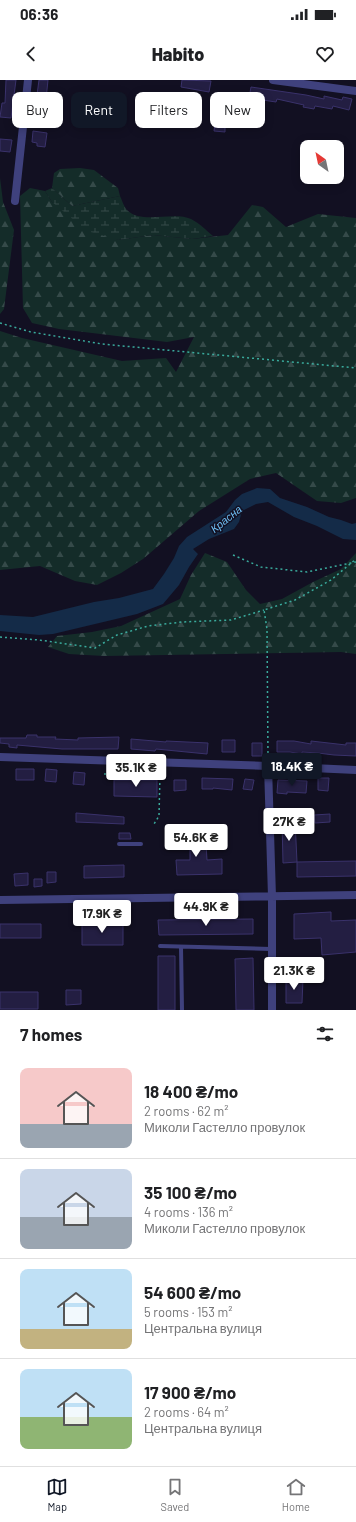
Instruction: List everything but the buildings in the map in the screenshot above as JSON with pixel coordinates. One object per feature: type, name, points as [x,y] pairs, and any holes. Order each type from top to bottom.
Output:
[{"type":"street","points":[[16,201],[28,80]]},
{"type":"street","points":[[273,80],[356,91]]},
{"type":"street","points":[[0,757],[356,770]]},
{"type":"street","points":[[268,766],[272,897],[272,1010]]},
{"type":"street","points":[[0,900],[356,895]]},
{"type":"lane","points":[[119,844],[141,844]]},
{"type":"lane","points":[[160,946],[271,949]]},
{"type":"lane","points":[[182,947],[182,1010]]},
{"type":"path","points":[[0,323],[31,332],[102,344],[356,368]]},
{"type":"path","points":[[233,555],[261,566],[307,572],[356,561]]},
{"type":"path","points":[[0,637],[39,640],[95,648],[117,635],[148,626],[182,622],[231,620],[295,600],[331,580],[356,561]]},
{"type":"path","points":[[264,610],[267,629],[268,766]]},
{"type":"path","points":[[104,774],[160,774],[159,816],[154,824]]},
{"type":"green space","points":[[80,168],[94,170],[118,188],[120,196],[72,206],[52,188],[54,173],[60,169]]},
{"type":"green space","points":[[0,178],[3,202],[14,230],[4,309],[0,314]]},
{"type":"green space","points":[[30,188],[45,191],[52,202],[118,240],[153,235],[192,239],[228,235],[252,205],[263,207],[286,227],[318,214],[356,218],[356,498],[341,503],[317,501],[276,473],[250,479],[199,511],[143,559],[121,573],[97,585],[75,581],[40,566],[0,570],[0,331],[22,338],[122,361],[166,358],[176,372],[194,337],[167,342],[59,329],[32,323],[23,308],[20,196]]},
{"type":"green space","points":[[52,188],[72,206],[120,196],[126,209],[133,214],[141,217],[175,216],[191,219],[213,236],[192,239],[153,235],[118,240],[87,231],[52,202],[45,191]]},
{"type":"green space","points":[[205,553],[227,562],[246,590],[260,604],[282,599],[341,569],[356,553],[356,654],[341,652],[104,656],[69,654],[48,647],[57,636],[92,632],[121,626],[180,599],[191,575]]},
{"type":"water","name":"Красна","points":[[257,488],[270,489],[280,498],[307,507],[329,517],[352,524],[356,523],[356,540],[343,539],[317,526],[294,517],[268,502],[256,504],[242,511],[239,522],[234,529],[209,539],[193,549],[198,554],[179,585],[163,604],[137,614],[53,634],[39,635],[0,631],[0,615],[33,617],[153,589],[174,558],[179,546],[187,537],[226,512],[235,500],[242,494]]}]
